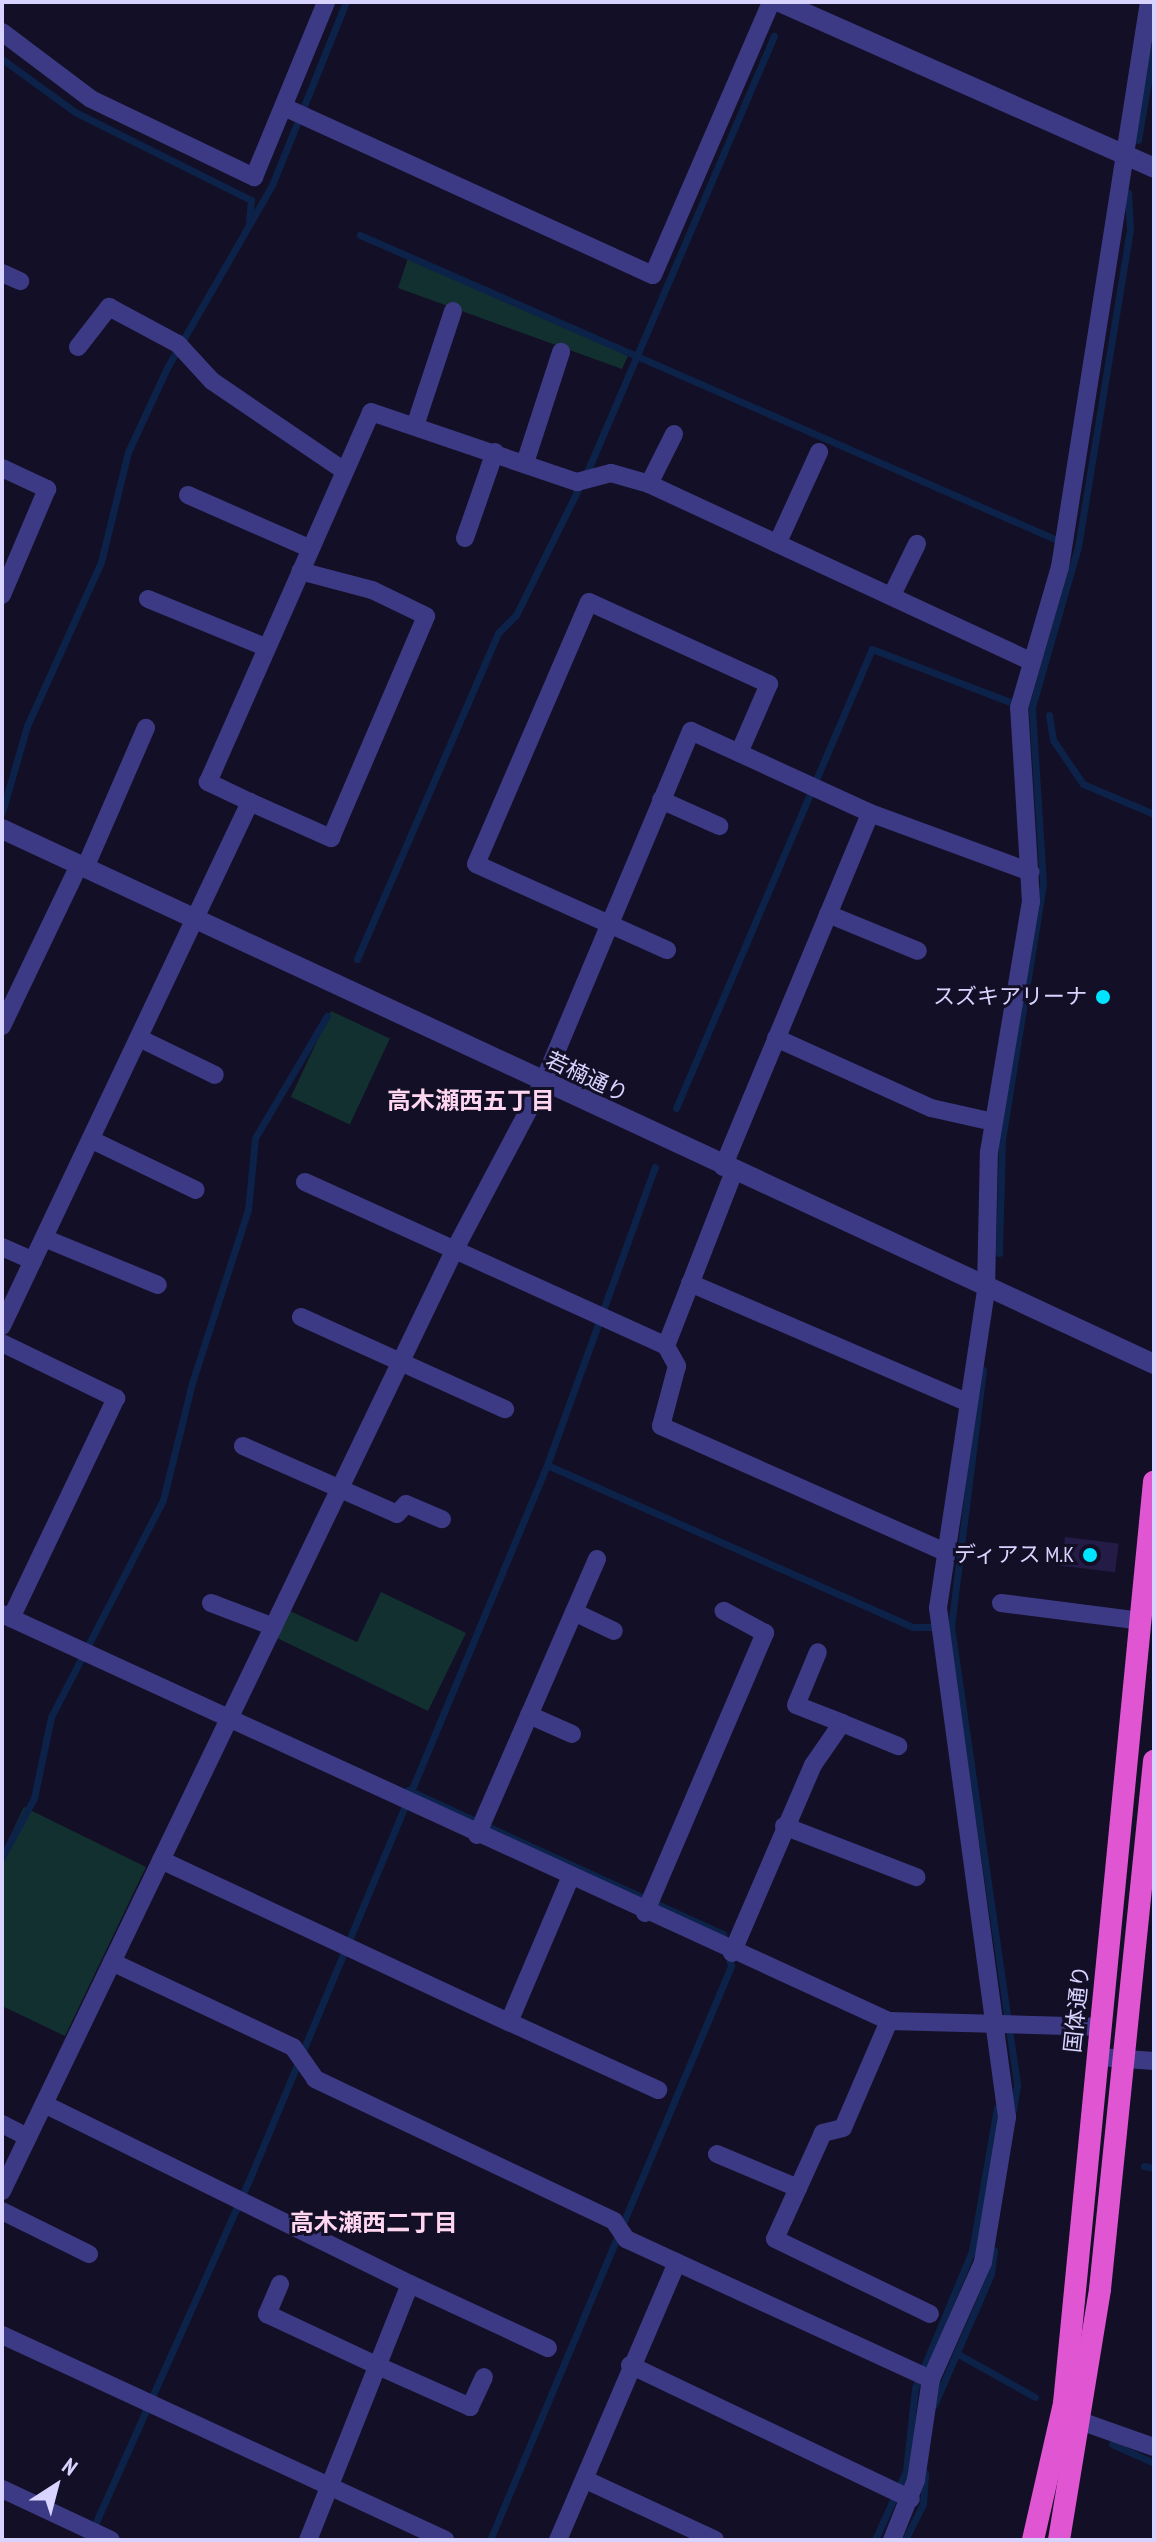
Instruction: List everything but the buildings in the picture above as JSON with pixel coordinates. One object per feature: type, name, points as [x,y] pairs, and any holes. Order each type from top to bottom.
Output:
[{"type":"highway","name":"国体通り","points":[[1033,2540],[1064,2403],[1154,1481]]},
{"type":"highway","points":[[1059,2540],[1083,2422],[1127,2059],[1154,1761]]},
{"type":"street","points":[[2,32],[91,99],[254,177],[294,111],[326,2]]},
{"type":"street","points":[[294,111],[653,275],[771,2]]},
{"type":"street","points":[[780,2],[1120,159],[1154,168]]},
{"type":"street","points":[[892,2540],[924,2375],[983,2262],[1007,2117],[940,1626],[945,1552],[986,1290],[993,1122],[1030,872],[1020,703],[1028,660],[1064,544],[1120,159],[1149,2]]},
{"type":"street","points":[[2,273],[20,281]]},
{"type":"street","points":[[78,347],[109,307],[183,348],[212,381],[340,468]]},
{"type":"street","points":[[416,423],[453,311]]},
{"type":"street","points":[[525,463],[561,352]]},
{"type":"street","points":[[300,571],[372,590],[426,616],[331,838],[208,782],[300,571],[340,468],[351,463],[371,412],[416,423],[525,463],[586,479],[649,484],[1028,660]]},
{"type":"street","points":[[649,484],[674,434]]},
{"type":"street","points":[[465,538],[495,452]]},
{"type":"street","points":[[778,542],[819,452]]},
{"type":"street","points":[[2,468],[47,489],[2,595]]},
{"type":"street","points":[[188,495],[309,548]]},
{"type":"street","points":[[892,595],[917,544]]},
{"type":"street","points":[[148,599],[265,647]]},
{"type":"street","points":[[667,950],[476,864],[589,602],[769,684],[739,753]]},
{"type":"street","points":[[2,1026],[82,867],[146,728]]},
{"type":"street","points":[[2,2191],[455,1249],[543,1083],[691,731],[870,813],[1030,872]]},
{"type":"street","points":[[661,800],[719,826]]},
{"type":"street","points":[[2,1326],[198,921],[250,802]]},
{"type":"street","points":[[666,1346],[776,1038],[870,813]]},
{"type":"street","name":"若楠通り","points":[[5,830],[986,1290],[1154,1364]]},
{"type":"street","points":[[828,914],[918,951]]},
{"type":"street","points":[[776,1038],[931,1108],[993,1122]]},
{"type":"street","points":[[141,1039],[215,1075]]},
{"type":"street","points":[[92,1140],[196,1190]]},
{"type":"street","points":[[305,1182],[666,1346],[677,1366],[661,1426],[945,1552]]},
{"type":"street","points":[[44,1238],[158,1285]]},
{"type":"street","points":[[2,1247],[33,1261]]},
{"type":"street","points":[[690,1283],[968,1403]]},
{"type":"street","points":[[301,1317],[505,1409]]},
{"type":"street","points":[[2,1343],[116,1398],[6,1616],[404,1801],[480,1827],[570,1878],[649,1905],[726,1950],[889,2021],[1102,2027]]},
{"type":"street","points":[[243,1446],[397,1514],[406,1504],[442,1519]]},
{"type":"street","points":[[480,1827],[597,1559]]},
{"type":"street","points":[[211,1603],[274,1627]]},
{"type":"street","points":[[1001,1603],[1141,1621]]},
{"type":"street","points":[[649,1905],[765,1633],[724,1611]]},
{"type":"street","points":[[574,1612],[614,1631]]},
{"type":"street","points":[[818,1652],[796,1705],[898,1746]]},
{"type":"street","points":[[529,1715],[572,1734]]},
{"type":"street","points":[[726,1950],[784,1826],[842,1723]]},
{"type":"street","points":[[784,1826],[916,1877]]},
{"type":"street","points":[[161,1860],[658,2090]]},
{"type":"street","points":[[509,2022],[570,1878]]},
{"type":"street","points":[[112,1962],[299,2054],[315,2079],[614,2221],[626,2239],[924,2375]]},
{"type":"street","points":[[889,2021],[843,2128],[823,2133],[775,2239],[930,2314]]},
{"type":"street","points":[[1099,2057],[1154,2061]]},
{"type":"street","points":[[44,2104],[410,2284],[548,2348]]},
{"type":"street","points":[[2,2124],[28,2137]]},
{"type":"street","points":[[717,2154],[798,2188]]},
{"type":"street","points":[[2,2211],[89,2254]]},
{"type":"street","points":[[558,2540],[586,2480],[630,2365],[677,2262]]},
{"type":"street","points":[[280,2284],[267,2314],[378,2366],[470,2407],[484,2377]]},
{"type":"street","points":[[308,2540],[410,2284]]},
{"type":"street","points":[[2,2335],[445,2540]]},
{"type":"street","points":[[630,2365],[901,2494]]},
{"type":"street","points":[[1083,2422],[1154,2447]]},
{"type":"street","points":[[586,2480],[715,2540]]},
{"type":"street","points":[[2,2489],[99,2534]]},
{"type":"green space","points":[[408,258],[628,356],[622,369],[398,288]]},
{"type":"green space","points":[[331,1011],[390,1038],[350,1125],[291,1097]]},
{"type":"green space","points":[[381,1592],[466,1633],[428,1711],[277,1638],[290,1611],[357,1642]]},
{"type":"green space","points":[[24,1807],[146,1867],[65,2036],[2,2006],[2,1853]]},
{"type":"waterway","points":[[2,812],[27,726],[101,562],[128,452],[168,366],[272,185],[346,2]]},
{"type":"waterway","points":[[357,959],[498,633],[516,615],[590,465],[774,36]]},
{"type":"waterway","points":[[1138,140],[1154,46]]},
{"type":"waterway","points":[[2,59],[75,112],[251,200],[249,222]]},
{"type":"waterway","points":[[999,1253],[1002,1140],[1043,884],[1032,707],[1078,547],[1130,230],[1128,193]]},
{"type":"waterway","points":[[360,235],[1064,543]]},
{"type":"waterway","points":[[676,1108],[872,649],[1018,705]]},
{"type":"waterway","points":[[1049,715],[1053,740],[1083,784],[1154,814]]},
{"type":"waterway","points":[[2,1857],[34,1798],[51,1717],[163,1500],[192,1383],[248,1210],[255,1138],[327,1016]]},
{"type":"waterway","points":[[88,2540],[252,2173],[547,1465],[655,1167]]},
{"type":"waterway","points":[[983,1370],[951,1626],[1017,2085],[1013,2110]]},
{"type":"waterway","points":[[547,1465],[913,1627],[940,1627]]},
{"type":"waterway","points":[[408,1790],[723,1934],[725,1941]]},
{"type":"waterway","points":[[490,2540],[731,1966],[728,1954]]},
{"type":"waterway","points":[[875,2540],[906,2471],[915,2388],[972,2251],[997,2108]]},
{"type":"waterway","points":[[1144,2166],[1154,2168]]},
{"type":"waterway","points":[[934,2405],[991,2274],[994,2250]]},
{"type":"waterway","points":[[958,2354],[1035,2397]]},
{"type":"waterway","points":[[1112,2444],[1154,2463]]},
{"type":"waterway","points":[[905,2540],[923,2504],[925,2473]]},
{"type":"place","name":"スズキアリーナ","points":[[1103,997]]},
{"type":"place","name":"ディアス M.K","points":[[1090,1555]]},
{"type":"district","name":"高木瀬西五丁目","points":[[471,1101]]},
{"type":"district","name":"高木瀬西二丁目","points":[[374,2223]]}]
